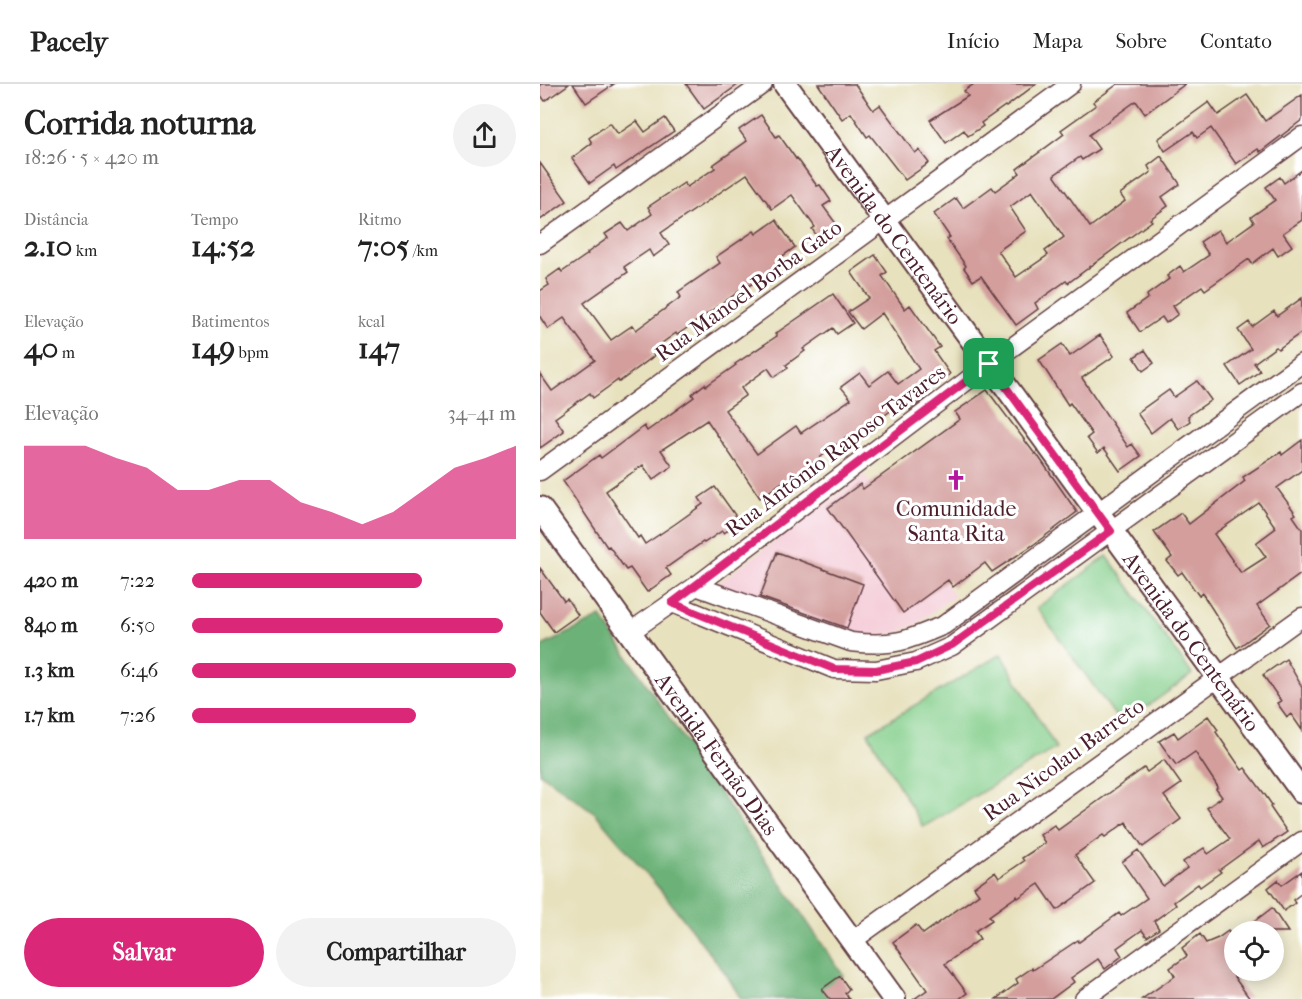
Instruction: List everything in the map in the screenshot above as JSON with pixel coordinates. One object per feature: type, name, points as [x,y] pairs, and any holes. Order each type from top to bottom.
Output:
[{"type":"street","points":[[540,244],[763,84]]},
{"type":"street","name":"Avenida do Centenário","points":[[785,84],[1302,792]]},
{"type":"street","name":"Rua Manoel Borba Gato","points":[[540,471],[1071,84]]},
{"type":"street","name":"Rua Antônio Raposo Tavares","points":[[630,632],[696,586],[989,364],[1302,136]]},
{"type":"street","points":[[672,603],[834,669],[876,670],[916,662],[952,645],[1302,363]]},
{"type":"street","points":[[696,586],[851,642],[878,645],[909,640],[944,625],[1302,393]]},
{"type":"street","name":"Avenida Fernão Dias","points":[[540,508],[894,999]]},
{"type":"street","name":"Rua Nicolau Barreto","points":[[852,941],[1302,617]]},
{"type":"street","points":[[1084,999],[1302,841]]},
{"type":"shaded area","points":[[864,475],[955,596],[917,624],[898,633],[862,637],[718,587],[718,583]]},
{"type":"green space","points":[[1107,556],[1192,674],[1122,725],[1037,608]]},
{"type":"green space","points":[[601,617],[843,975],[828,999],[741,999],[726,974],[668,899],[595,813],[540,773],[540,647]]},
{"type":"green space","points":[[1001,654],[1056,748],[923,827],[868,733]]},
{"type":"building","points":[[540,84],[569,84],[545,101],[540,94]]},
{"type":"building","points":[[573,84],[614,84],[586,103]]},
{"type":"building","points":[[686,84],[739,84],[704,109]]},
{"type":"building","points":[[818,84],[855,84],[873,110],[880,105],[915,153],[919,150],[929,163],[905,180],[870,135],[867,137],[851,113],[842,119]]},
{"type":"building","points":[[974,84],[1036,84],[981,123],[983,126],[968,136],[964,130],[946,143],[930,120],[968,96],[964,91]]},
{"type":"building","points":[[1118,84],[1185,84],[1145,114],[1136,101],[1089,135],[1099,149],[1082,160],[1080,157],[1054,175],[1090,227],[1125,201],[1120,194],[1151,172],[1148,166],[1161,156],[1180,184],[1162,197],[1168,206],[1150,219],[1152,221],[1068,283],[1066,281],[1035,303],[1038,309],[1016,325],[981,276],[973,281],[964,268],[966,266],[947,239],[950,237],[934,214],[956,198],[963,208],[992,187],[995,191],[1020,173],[1017,169],[1064,134],[1061,130],[1096,105],[1093,102]],"holes":[[[1032,191],[1064,237],[1045,251],[1048,255],[1016,277],[998,251],[1026,231],[1010,207]]]},
{"type":"building","points":[[1247,95],[1265,121],[1302,95],[1302,120],[1260,152],[1258,149],[1236,164],[1211,128],[1197,138],[1193,132],[1165,151],[1158,139],[1209,102],[1218,115]]},
{"type":"building","points":[[761,115],[776,137],[779,135],[817,186],[820,185],[831,201],[823,206],[840,229],[821,242],[812,229],[815,227],[792,195],[772,209],[747,174],[661,233],[669,245],[653,257],[649,250],[624,267],[628,272],[584,303],[611,340],[633,325],[636,330],[681,297],[678,292],[720,263],[716,257],[754,231],[756,234],[776,220],[795,247],[776,261],[780,268],[740,291],[677,335],[676,333],[651,351],[654,356],[619,382],[618,380],[593,398],[590,393],[555,418],[564,431],[540,448],[540,374],[552,391],[595,360],[564,318],[548,329],[540,317],[540,291],[549,285],[546,279],[560,269],[562,272],[588,254],[608,238],[605,234],[622,223],[628,231],[652,214],[648,207],[684,183],[687,187],[715,168],[713,165],[747,141],[739,130]]},
{"type":"building","points":[[665,118],[674,131],[616,170],[614,166],[590,183],[572,158],[592,143],[589,138],[610,123],[618,134],[637,121],[645,132]]},
{"type":"building","points":[[540,163],[567,201],[540,220]]},
{"type":"building","points":[[1302,170],[1302,220],[1283,233],[1292,246],[1278,256],[1273,248],[1252,264],[1249,259],[1205,290],[1202,286],[1173,306],[1178,314],[1166,323],[1162,317],[1140,332],[1127,313],[1148,298],[1147,295],[1169,279],[1167,276],[1180,266],[1184,272],[1209,255],[1200,242],[1218,230],[1226,242],[1254,222],[1251,217],[1275,200],[1266,187],[1280,177],[1284,183]]},
{"type":"building","points":[[875,255],[887,272],[882,276],[905,309],[910,305],[940,347],[934,351],[950,374],[921,394],[924,399],[910,410],[904,401],[851,440],[848,436],[783,486],[781,483],[760,498],[707,420],[661,450],[672,466],[653,480],[643,465],[606,491],[638,538],[640,536],[645,544],[703,504],[699,498],[715,487],[740,522],[724,533],[722,531],[703,542],[666,568],[671,575],[647,592],[630,568],[626,570],[609,546],[607,547],[563,481],[599,455],[601,458],[644,426],[647,431],[694,397],[692,394],[705,384],[706,386],[736,365],[777,336],[775,334],[833,294],[853,323],[837,334],[833,328],[803,349],[805,351],[786,365],[788,368],[774,377],[768,368],[741,388],[746,395],[725,410],[757,454],[796,426],[801,433],[851,399],[841,387],[860,373],[869,385],[888,371],[898,384],[919,369],[882,313],[861,329],[848,312],[869,298],[851,272]]},
{"type":"building","points":[[1302,298],[1302,332],[1254,363],[1260,371],[1240,385],[1227,366],[1251,349],[1238,330],[1249,322],[1252,327],[1274,311],[1277,316]]},
{"type":"building","points":[[1100,335],[1114,356],[1082,378],[1128,447],[1132,444],[1141,456],[1120,471],[1104,448],[1098,453],[1087,438],[1092,434],[1070,403],[1068,405],[1039,360],[1062,344],[1070,356]]},
{"type":"building","points":[[1145,350],[1154,363],[1143,371],[1134,357]]},
{"type":"building","points":[[1197,381],[1211,400],[1188,416],[1190,421],[1178,429],[1170,418],[1151,433],[1137,413],[1169,390],[1174,397]]},
{"type":"building","points":[[987,390],[1036,453],[1077,512],[992,572],[985,563],[953,587],[948,580],[903,613],[828,508],[860,484],[863,489],[960,419],[955,412]]},
{"type":"building","points":[[1302,440],[1302,470],[1277,488],[1296,514],[1293,516],[1302,529],[1302,573],[1257,606],[1270,624],[1237,648],[1202,593],[1199,596],[1182,572],[1178,575],[1167,561],[1172,557],[1154,532],[1181,513],[1189,524],[1245,481],[1243,477],[1281,452],[1282,455]],"holes":[[[1259,503],[1276,528],[1256,543],[1266,557],[1241,573],[1214,534]]]},
{"type":"building","points":[[777,552],[863,584],[847,628],[760,597]]},
{"type":"building","points":[[540,568],[564,601],[567,599],[578,615],[554,632],[540,612]]},
{"type":"building","points":[[1286,659],[1302,687],[1302,730],[1291,714],[1287,717],[1277,703],[1281,701],[1263,675]]},
{"type":"building","points":[[1208,716],[1242,770],[1245,768],[1272,805],[1270,807],[1287,832],[1263,848],[1259,841],[1219,870],[1221,872],[1200,887],[1198,884],[1174,902],[1176,905],[1154,921],[1159,929],[1147,937],[1142,930],[1117,948],[1122,956],[1105,969],[1098,959],[1071,978],[1074,982],[1051,999],[996,999],[1018,983],[1016,979],[1032,968],[1033,970],[1078,940],[1079,942],[1119,913],[1121,916],[1147,898],[1122,862],[1138,850],[1163,886],[1187,868],[1183,862],[1204,848],[1208,854],[1230,839],[1207,808],[1222,797],[1195,752],[1176,765],[1159,741],[1174,732],[1178,738]]},
{"type":"building","points":[[1164,760],[1181,784],[1164,796],[1181,819],[1143,847],[1126,822],[1105,837],[1103,835],[1075,855],[1095,883],[1057,910],[1039,884],[1018,898],[1017,896],[989,916],[992,920],[975,931],[980,939],[945,964],[967,993],[959,999],[914,999],[927,990],[893,942],[916,925],[923,934],[979,894],[974,887],[995,872],[999,878],[1024,861],[1022,858],[1045,843],[1040,835],[1054,825],[1058,830],[1144,768],[1147,772]]},
{"type":"building","points":[[1302,871],[1302,893],[1293,900],[1295,903],[1284,911],[1268,888],[1278,880],[1282,885]]},
{"type":"building","points":[[1272,908],[1281,921],[1255,921]]},
{"type":"building","points":[[1200,934],[1206,943],[1224,934],[1224,981],[1237,981],[1250,999],[1142,999],[1175,976],[1170,968],[1187,956],[1182,948]]},
{"type":"building","points":[[840,976],[849,989],[845,993],[849,999],[830,999],[822,989]]},
{"type":"place","name":"Comunidade Santa Rita","points":[[956,480]]},
{"type":"route","points":[[989,364],[1111,531],[952,645],[916,662],[876,670],[834,669],[672,603],[696,586],[989,364]]}]
